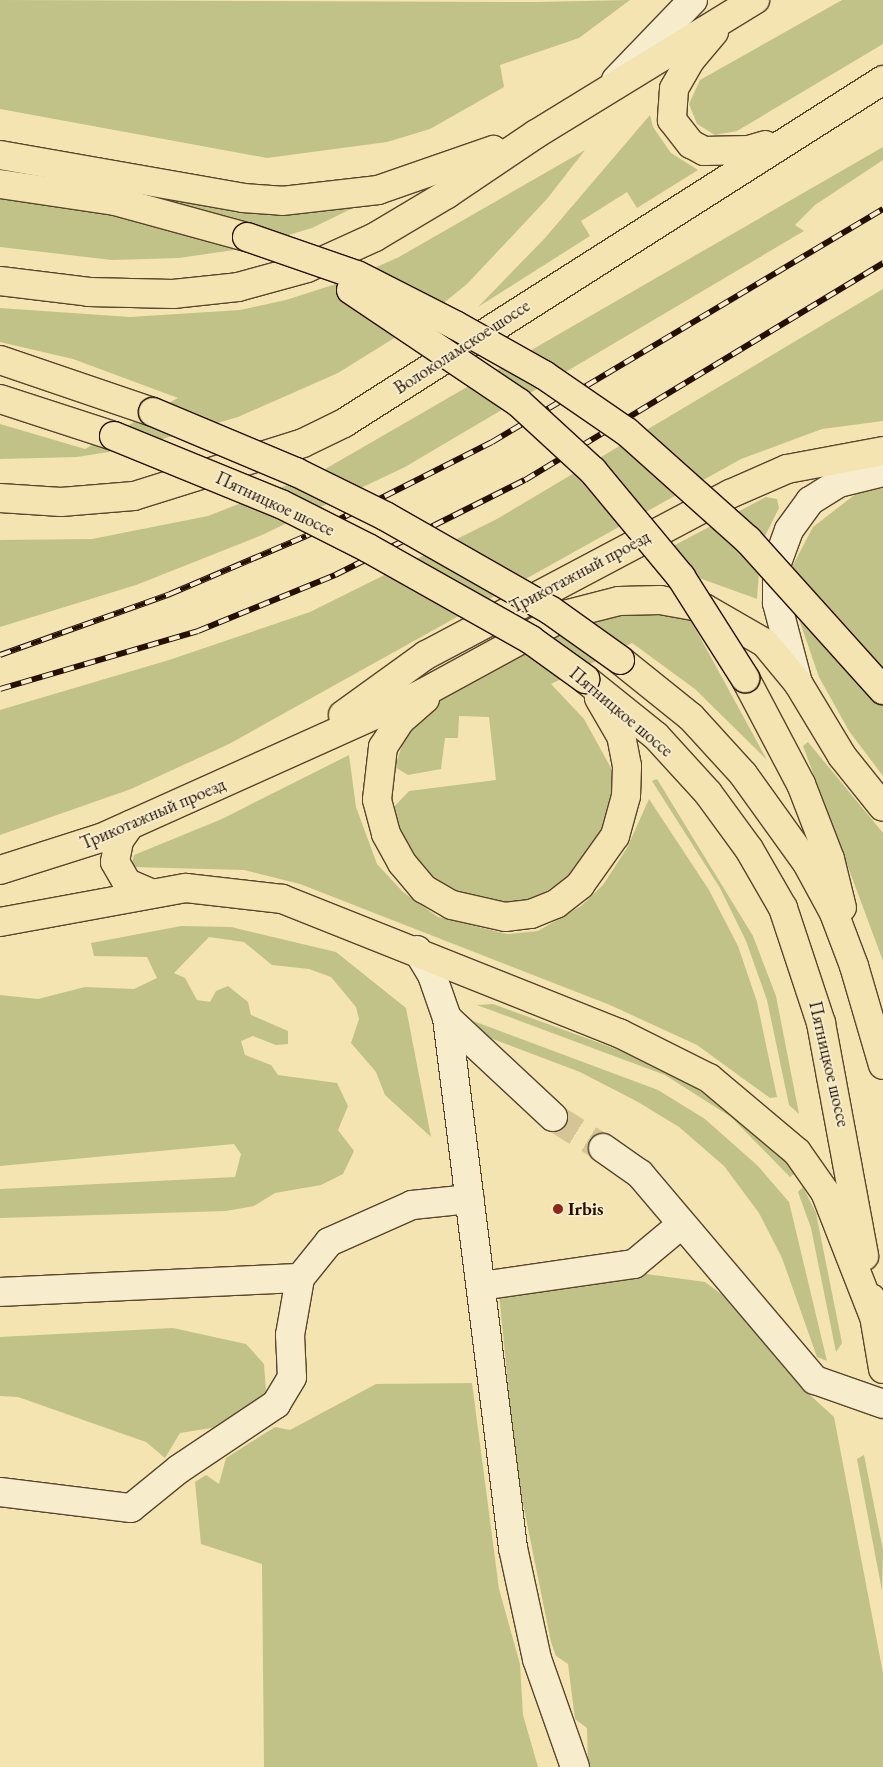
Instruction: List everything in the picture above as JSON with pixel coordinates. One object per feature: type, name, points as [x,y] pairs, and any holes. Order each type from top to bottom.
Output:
[{"type":"main road","points":[[0,281],[90,292],[173,294],[238,287],[307,268],[375,237],[536,134],[747,5]]},
{"type":"main road","points":[[747,5],[691,59],[674,89],[672,120],[691,144],[704,151],[749,150],[788,137]]},
{"type":"main road","name":"Волоколамское шоссе","points":[[0,498],[61,502],[98,501],[166,488],[303,443],[344,423],[788,137],[883,80]]},
{"type":"main road","points":[[0,155],[243,198],[282,201],[378,190],[536,134]]},
{"type":"main road","points":[[0,184],[115,201],[247,237],[357,275],[456,325],[544,376],[627,432],[689,483],[748,540],[883,690]]},
{"type":"main road","points":[[247,237],[349,289],[519,403],[593,472],[648,535],[710,619],[745,678],[801,784],[830,859],[854,966]]},
{"type":"main road","name":"Пятницкое шоссе","points":[[0,360],[153,412],[296,472],[385,516],[550,610],[620,660],[691,717],[778,818],[834,913],[854,966],[883,1065]]},
{"type":"main road","name":"Пятницкое шоссе","points":[[0,398],[114,436],[281,504],[368,548],[531,640],[585,679],[656,736],[708,793],[749,849],[783,908],[821,1023],[883,1369]]},
{"type":"main road","name":"Трикотажный проезд","points":[[301,746],[426,655],[627,546],[787,469],[883,451]]},
{"type":"main road","points":[[0,506],[61,502]]},
{"type":"main road","name":"Трикотажный проезд","points":[[0,870],[100,838],[465,670],[568,614],[619,602],[660,600],[704,608],[737,624],[765,643],[798,683],[842,756],[883,807]]},
{"type":"main road","points":[[465,670],[400,720],[383,747],[377,800],[386,834],[402,863],[424,889],[452,905],[505,917],[531,914],[556,904],[580,885],[615,836],[626,796],[625,756],[612,716],[585,679]]},
{"type":"main road","points":[[130,825],[119,841],[115,862],[127,883],[151,892]]},
{"type":"main road","points":[[0,889],[100,838]]},
{"type":"main road","points":[[0,922],[151,892],[186,888],[282,899],[417,950],[675,1058],[744,1104],[797,1152],[826,1192],[874,1317]]},
{"type":"street","points":[[604,93],[693,0]]},
{"type":"street","points":[[798,683],[778,603],[776,563],[789,530],[810,501],[839,483],[883,472]]},
{"type":"street","points":[[417,950],[432,975],[447,1018],[513,1548],[537,1659],[575,1767]]},
{"type":"street","points":[[447,1018],[553,1117]]},
{"type":"street","points":[[603,1148],[640,1174],[815,1380],[883,1404]]},
{"type":"street","points":[[0,1492],[131,1508],[179,1469],[276,1404],[292,1377],[290,1335],[300,1278],[329,1242],[378,1217],[412,1205],[470,1199]]},
{"type":"street","points":[[481,1286],[634,1264],[682,1224]]},
{"type":"street","points":[[0,1292],[300,1278]]},
{"type":"green space","points":[[0,0],[537,2],[630,0],[579,38],[500,65],[504,87],[430,129],[387,142],[267,158],[0,109]]},
{"type":"green space","points":[[842,0],[883,0],[883,44],[737,131],[715,135],[697,124],[689,104],[700,80]]},
{"type":"green space","points":[[650,115],[653,127],[671,153],[698,170],[637,208],[627,192],[581,221],[590,236],[478,307],[545,238]]},
{"type":"green space","points":[[883,147],[883,160],[815,205],[795,225],[804,231],[405,467],[262,535],[136,585],[0,627],[0,540],[92,539],[208,516],[320,472]]},
{"type":"green space","points":[[585,150],[547,199],[467,284],[420,322],[338,373],[238,417],[128,449],[77,457],[0,459],[0,424],[85,449],[178,398],[73,359],[0,342],[0,308],[130,317],[240,310],[286,300],[345,281],[399,257]]},
{"type":"green space","points":[[0,176],[218,207],[355,207],[312,228],[241,249],[179,258],[112,260],[0,247]]},
{"type":"green space","points":[[883,289],[883,421],[822,429],[741,459],[229,744],[131,789],[0,835],[0,710],[169,660],[310,612],[497,519]]},
{"type":"green space","points":[[883,488],[883,776],[849,731],[819,677],[792,599],[793,565],[813,527],[857,493]]},
{"type":"green space","points":[[766,497],[777,499],[779,508],[761,544],[757,599],[680,571],[672,557],[675,545]]},
{"type":"green space","points":[[649,611],[689,617],[767,760],[695,689],[632,643],[551,684],[584,719],[616,777],[610,818],[596,847],[575,873],[531,901],[502,904],[470,897],[438,881],[412,856],[392,809],[409,791],[496,780],[489,717],[459,716],[458,738],[445,738],[441,769],[408,775],[395,767],[405,736],[420,716],[441,699],[568,629],[599,617]]},
{"type":"green space","points":[[808,742],[883,833],[883,961],[803,746]]},
{"type":"green space","points":[[349,755],[356,807],[377,864],[403,892],[438,917],[507,934],[538,931],[581,906],[603,885],[627,848],[649,799],[709,890],[738,946],[757,1002],[777,1097],[770,1098],[697,1045],[610,1005],[300,884],[244,870],[131,867],[134,855],[222,819]]},
{"type":"green space","points":[[657,779],[753,936],[776,996],[799,1114],[789,1105],[767,1000],[746,941],[720,888],[652,781]]},
{"type":"green space","points":[[181,926],[231,927],[336,952],[406,1008],[431,1137],[385,1095],[376,1072],[351,1043],[359,1019],[356,1007],[331,977],[309,969],[272,965],[244,942],[209,937],[174,973],[185,978],[197,1000],[210,1002],[216,991],[228,986],[248,1002],[251,1015],[288,1031],[288,1044],[276,1045],[253,1036],[241,1041],[245,1055],[271,1065],[278,1075],[337,1083],[348,1106],[338,1130],[354,1151],[343,1174],[321,1185],[275,1193],[254,1206],[226,1211],[0,1218],[0,1189],[235,1177],[241,1154],[234,1144],[0,1166],[0,995],[38,999],[85,987],[134,989],[157,978],[147,957],[94,956],[91,943]]},
{"type":"green space","points":[[493,1004],[668,1068],[765,1138],[795,1173],[790,1177],[731,1117],[665,1075],[477,1005]]},
{"type":"green space","points":[[468,1019],[658,1090],[705,1119],[758,1166],[789,1202],[827,1361],[817,1357],[782,1258],[759,1213],[724,1166],[679,1127],[638,1102],[580,1072],[490,1038],[470,1027]]},
{"type":"green space","points":[[803,1187],[816,1213],[842,1343],[836,1352],[811,1228],[798,1192]]},
{"type":"green space","points":[[639,1273],[705,1282],[725,1297],[798,1384],[834,1417],[883,1673],[883,1767],[588,1767],[587,1728],[575,1719],[568,1664],[556,1656],[551,1642],[517,1474],[499,1294]]},
{"type":"green space","points":[[173,1328],[246,1344],[264,1364],[266,1391],[250,1415],[217,1427],[180,1433],[165,1458],[146,1442],[18,1397],[0,1396],[0,1337]]},
{"type":"green space","points":[[472,1383],[499,1589],[520,1664],[523,1715],[538,1767],[264,1767],[262,1564],[201,1544],[195,1482],[206,1475],[219,1484],[226,1458],[275,1427],[290,1430],[376,1384]]},
{"type":"green space","points":[[864,1455],[883,1550],[882,1591],[857,1459]]},
{"type":"tunnel","points":[[553,1117],[603,1148]]},
{"type":"railway","points":[[0,655],[170,594],[306,536],[492,442],[883,209]]},
{"type":"railway","points":[[0,689],[198,631],[335,575],[525,480],[883,263]]},
{"type":"place","name":"Irbis","points":[[558,1209]]}]
